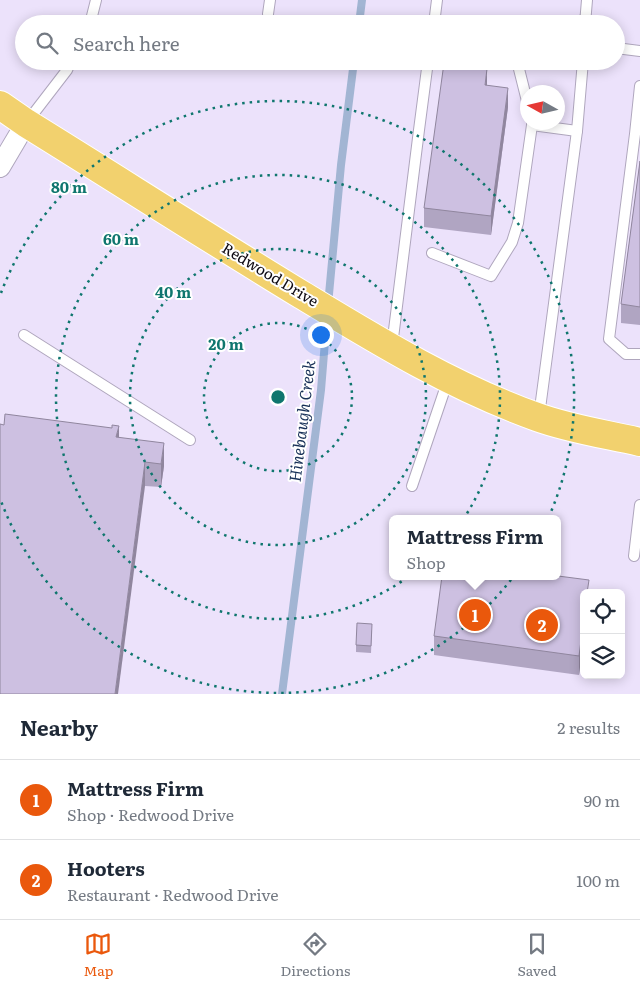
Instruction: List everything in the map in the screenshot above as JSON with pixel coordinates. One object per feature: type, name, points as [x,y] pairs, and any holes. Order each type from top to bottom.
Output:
[{"type":"main road","name":"Redwood Drive","points":[[0,105],[266,274],[362,332],[448,379],[538,417],[570,427],[640,442]]},
{"type":"street","points":[[0,167],[26,123]]},
{"type":"lane","points":[[92,15],[96,0]]},
{"type":"lane","points":[[268,14],[270,0]]},
{"type":"lane","points":[[435,15],[437,0]]},
{"type":"lane","points":[[586,15],[587,0]]},
{"type":"lane","points":[[625,49],[640,51]]},
{"type":"lane","points":[[26,123],[67,70]]},
{"type":"lane","points":[[392,349],[427,70]]},
{"type":"lane","points":[[519,70],[523,85]]},
{"type":"lane","points":[[538,417],[578,131],[582,70]]},
{"type":"lane","points":[[640,86],[638,138],[609,339],[626,354],[640,354]]},
{"type":"lane","points":[[565,129],[578,131]]},
{"type":"lane","points":[[432,253],[491,276],[512,242],[518,223],[531,130]]},
{"type":"lane","points":[[24,335],[190,440]]},
{"type":"lane","points":[[412,486],[448,379]]},
{"type":"lane","points":[[634,556],[640,505]]},
{"type":"building","points":[[443,70],[487,70],[485,85],[508,88],[491,216],[424,208]]},
{"type":"building","points":[[640,161],[640,307],[621,304]]},
{"type":"building","points":[[5,414],[112,428],[112,425],[119,426],[116,437],[164,443],[161,464],[145,462],[115,694],[0,694],[0,424],[4,425]]},
{"type":"building","points":[[561,576],[589,580],[588,589],[580,589],[579,656],[434,636],[441,580],[561,580]]},
{"type":"building","points":[[357,623],[372,624],[371,646],[356,645]]},
{"type":"waterway","name":"Hinebaugh Creek","points":[[360,15],[362,0]]},
{"type":"waterway","name":"Hinebaugh Creek","points":[[328,305],[341,165],[353,70]]},
{"type":"waterway","name":"Hinebaugh Creek","points":[[282,694],[321,390],[327,317]]},
{"type":"place","name":"Mattress Firm","points":[[475,615]]},
{"type":"place","name":"Hooters","points":[[542,625]]}]
